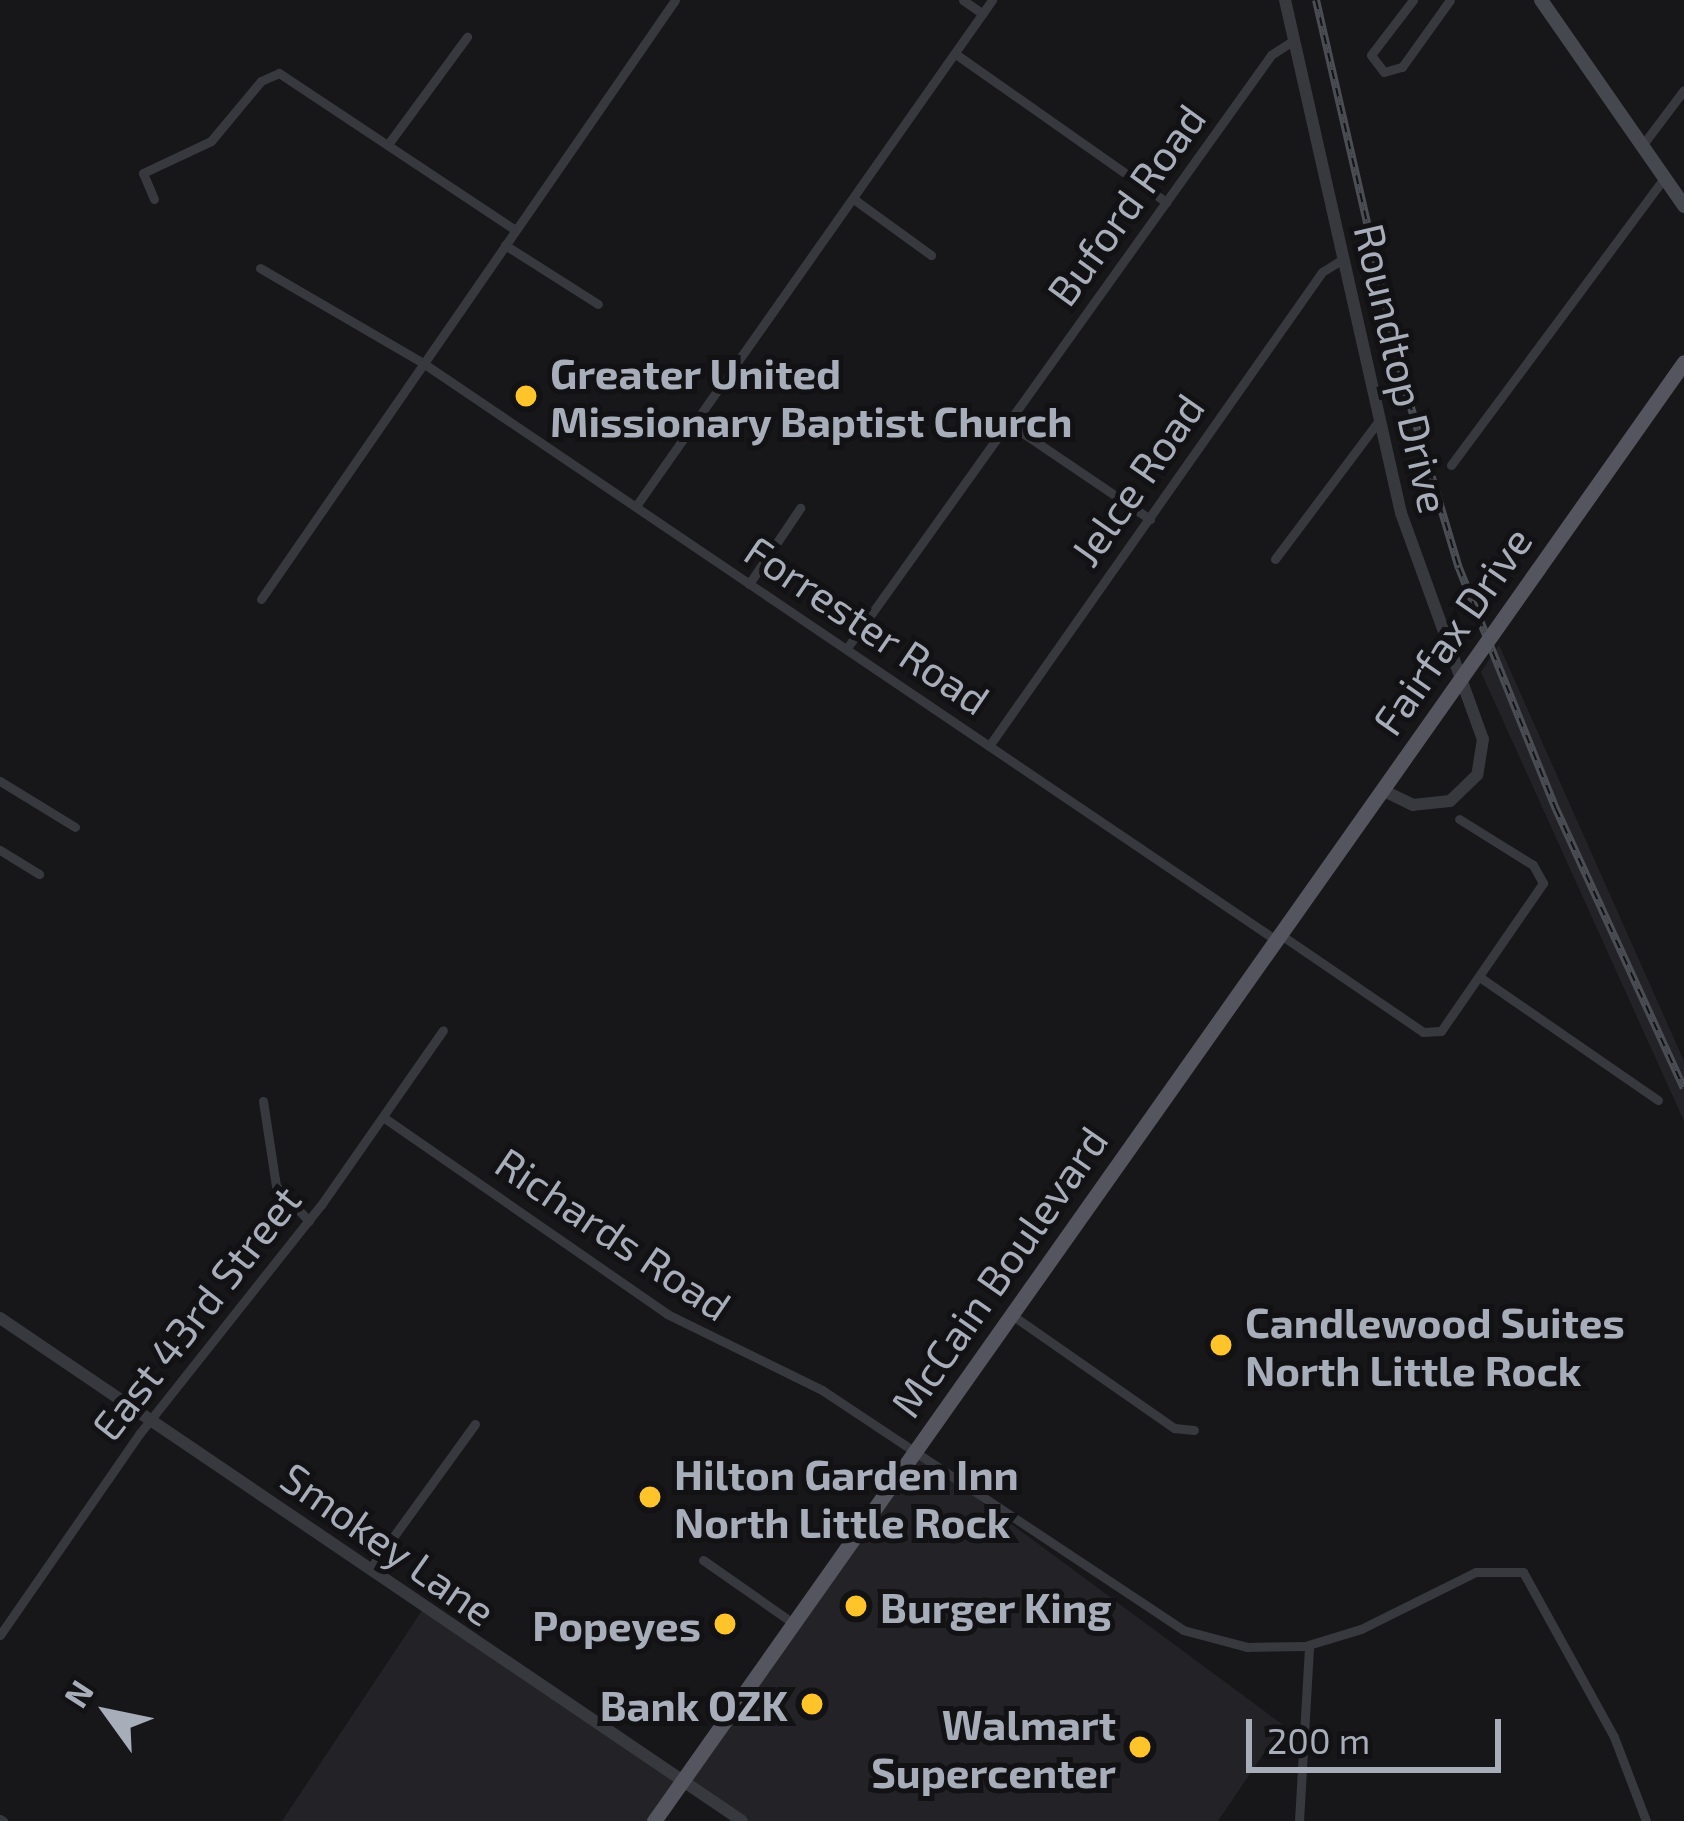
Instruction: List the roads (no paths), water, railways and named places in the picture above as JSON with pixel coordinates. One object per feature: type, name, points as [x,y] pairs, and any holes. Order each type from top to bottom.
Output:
[{"type":"main road","points":[[1541,0],[1684,206]]},
{"type":"main road","name":"Fairfax Drive","points":[[1278,937],[1684,362]]},
{"type":"main road","name":"McCain Boulevard","points":[[653,1821],[1278,937]]},
{"type":"street","points":[[261,599],[675,0]]},
{"type":"street","points":[[963,0],[983,14]]},
{"type":"street","points":[[636,506],[992,0]]},
{"type":"street","name":"Roundtop Drive","points":[[1286,0],[1413,553],[1483,743],[1477,775],[1450,801],[1413,805],[1382,790]]},
{"type":"street","points":[[1413,0],[1371,56],[1384,72],[1402,67],[1450,0]]},
{"type":"street","points":[[389,143],[467,37]]},
{"type":"street","name":"Buford Road","points":[[847,648],[1011,425],[1271,55],[1294,40]]},
{"type":"street","points":[[957,55],[1166,202]]},
{"type":"street","points":[[154,199],[143,172],[211,141],[261,81],[279,73],[515,230]]},
{"type":"street","points":[[1641,147],[1684,90]]},
{"type":"street","points":[[1451,465],[1664,178]]},
{"type":"street","points":[[855,200],[931,255]]},
{"type":"street","points":[[505,245],[598,304]]},
{"type":"street","name":"Jelce Road","points":[[989,746],[1322,272],[1344,258]]},
{"type":"street","name":"Forrester Road","points":[[260,268],[423,363],[989,746],[1423,1032],[1441,1031],[1481,978]]},
{"type":"street","points":[[1275,559],[1380,419]]},
{"type":"street","points":[[1011,425],[1150,519]]},
{"type":"street","points":[[749,584],[800,508]]},
{"type":"street","points":[[0,781],[75,827]]},
{"type":"street","points":[[1460,819],[1533,866],[1544,883],[1481,978],[1658,1100]]},
{"type":"street","points":[[2,855],[39,874]]},
{"type":"street","name":"East 43rd Street","points":[[0,1635],[149,1419],[309,1221],[443,1030]]},
{"type":"street","points":[[263,1101],[276,1186],[309,1221]]},
{"type":"street","name":"Richards Road","points":[[383,1117],[694,1332],[823,1390],[1183,1630],[1246,1647],[1310,1645],[1361,1630],[1476,1572],[1516,1569],[1543,1597],[1624,1757],[1646,1821]]},
{"type":"street","points":[[1012,1315],[1174,1428],[1194,1430]]},
{"type":"street","name":"Smokey Lane","points":[[0,1318],[742,1821]]},
{"type":"street","points":[[370,1569],[475,1424]]},
{"type":"street","points":[[703,1559],[793,1623]]},
{"type":"street","points":[[1299,1821],[1310,1645]]},
{"type":"railway","points":[[1316,0],[1404,384],[1459,568],[1556,809],[1684,1088]]},
{"type":"place","name":"Greater United Missionary Baptist Church","points":[[526,396]]},
{"type":"place","name":"Candlewood Suites North Little Rock","points":[[1221,1345]]},
{"type":"place","name":"Hilton Garden Inn North Little Rock","points":[[650,1497]]},
{"type":"place","name":"Burger King","points":[[856,1606]]},
{"type":"place","name":"Popeyes","points":[[725,1624]]},
{"type":"place","name":"Bank OZK","points":[[812,1704]]},
{"type":"place","name":"Walmart Supercenter","points":[[1140,1747]]}]
